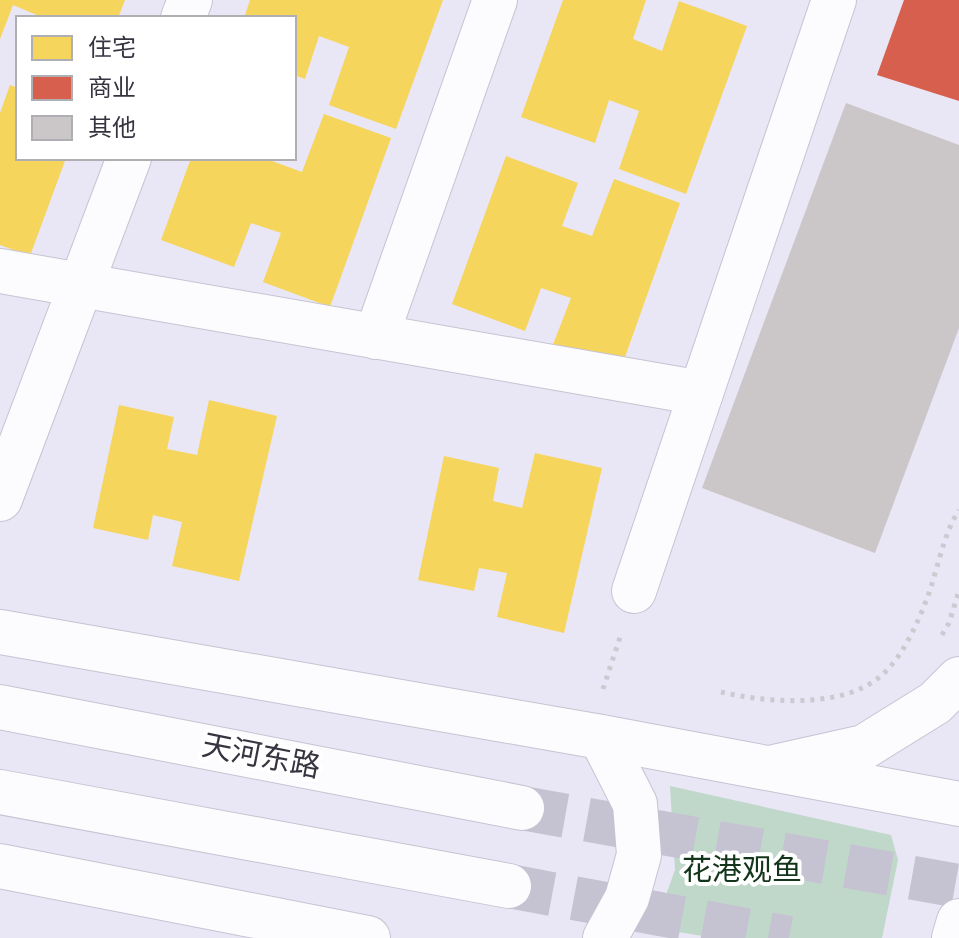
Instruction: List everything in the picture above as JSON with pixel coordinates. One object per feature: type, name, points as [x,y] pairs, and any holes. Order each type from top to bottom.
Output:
[{"type":"main road","points":[[376,337],[495,0]]},
{"type":"main road","points":[[634,591],[701,393],[820,4]]},
{"type":"main road","points":[[0,499],[128,160]]},
{"type":"main road","points":[[0,271],[701,393]]},
{"type":"main road","points":[[0,632],[601,709],[770,768],[959,804]]},
{"type":"main road","points":[[770,768],[864,747],[935,703],[948,662]]},
{"type":"main road","name":"天河东路","points":[[0,707],[522,808]]},
{"type":"main road","points":[[601,709],[635,804],[639,855],[627,898],[605,938]]},
{"type":"main road","points":[[0,792],[509,886]]},
{"type":"main road","points":[[0,866],[368,938]]},
{"type":"main road","points":[[954,938],[959,921]]},
{"type":"path","points":[[721,692],[748,698],[805,701],[867,686],[890,666],[908,640],[938,566],[949,525],[959,510]]},
{"type":"path","points":[[601,709],[634,591]]},
{"type":"path","points":[[948,662],[949,623],[959,591]]},
{"type":"green space","name":"花港观鱼","points":[[670,786],[891,835],[898,860],[882,938],[715,938],[654,928],[675,870]]},
{"type":"building: 住宅","points":[[0,0],[125,0],[119,16],[39,16],[13,5],[0,39]]},
{"type":"building: 住宅","points":[[250,0],[443,0],[396,129],[329,105],[349,47],[319,36],[305,79],[296,76],[296,16],[245,16]]},
{"type":"building: 住宅","points":[[563,0],[646,0],[633,39],[662,51],[679,1],[747,26],[686,194],[619,169],[639,111],[609,100],[595,143],[521,117]]},
{"type":"building: 住宅","points":[[941,0],[959,0],[959,91],[915,77]]},
{"type":"building: 住宅","points":[[10,85],[16,87],[16,160],[65,160],[30,256],[0,245],[0,113]]},
{"type":"building: 住宅","points":[[324,114],[391,138],[330,307],[263,282],[281,233],[251,223],[234,267],[161,240],[190,160],[272,160],[302,172]]},
{"type":"building: 住宅","points":[[506,156],[578,183],[562,226],[592,236],[614,179],[680,203],[620,371],[552,347],[571,298],[541,288],[525,331],[452,304]]},
{"type":"building: 住宅","points":[[860,189],[884,191],[891,227],[919,240],[957,207],[959,301],[958,305],[910,322],[886,389],[914,439],[893,494],[843,507],[825,450],[808,444],[770,481],[742,475],[735,421],[758,383],[807,360],[833,294],[808,270],[824,231]]},
{"type":"building: 住宅","points":[[209,400],[277,416],[239,581],[172,566],[182,522],[153,515],[148,540],[93,528],[119,405],[174,417],[167,449],[197,455]]},
{"type":"building: 住宅","points":[[535,453],[602,468],[564,633],[497,617],[507,573],[479,568],[474,591],[418,580],[444,456],[499,468],[493,501],[522,508]]},
{"type":"building: 商业","points":[[904,0],[959,0],[959,101],[877,75]]},
{"type":"building: 其他","points":[[846,103],[959,145],[959,328],[875,553],[702,488]]},
{"type":"tunnel","points":[[522,808],[959,886]]},
{"type":"tunnel","points":[[509,886],[789,938]]}]
